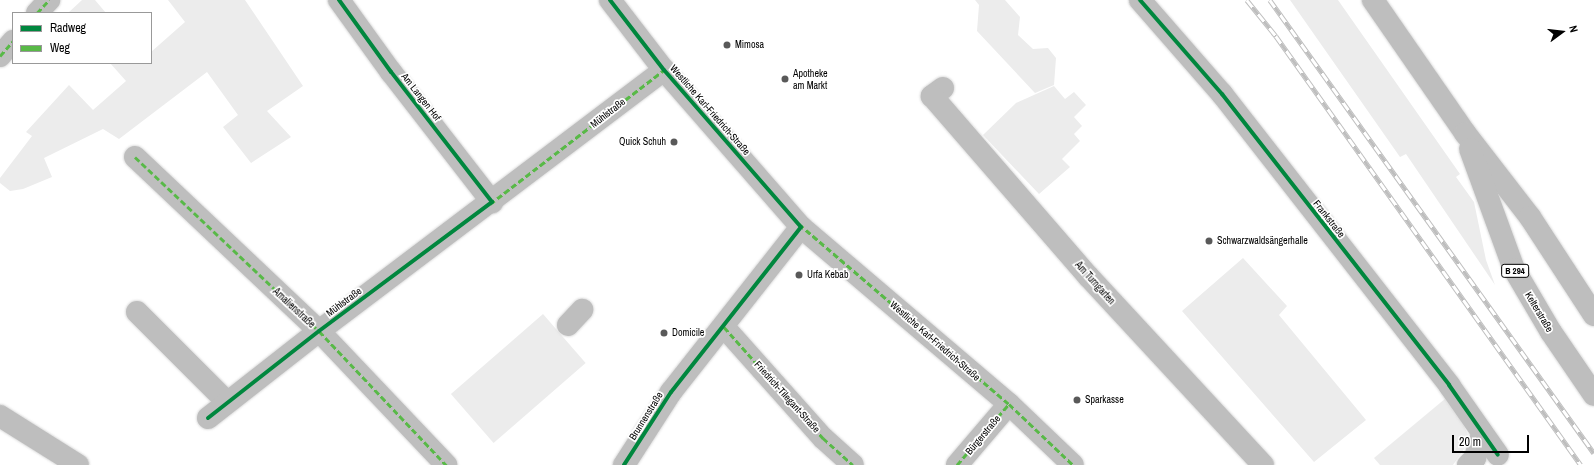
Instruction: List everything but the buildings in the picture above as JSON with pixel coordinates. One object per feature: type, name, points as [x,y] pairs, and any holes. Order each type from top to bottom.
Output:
[{"type":"street","points":[[38,12],[49,0]]},
{"type":"street","name":"Am Langen Hof","points":[[339,0],[392,72],[492,202]]},
{"type":"street","name":"Westliche Karl-Friedrich-Straße","points":[[610,0],[664,70],[801,227],[1008,404],[1073,465]]},
{"type":"street","name":"Kelterstraße","points":[[1373,0],[1465,133],[1530,217],[1594,315]]},
{"type":"street","name":"Frankstraße","points":[[1147,2],[1226,90],[1449,385],[1498,455]]},
{"type":"street","points":[[0,56],[12,41]]},
{"type":"street","name":"Mühlstraße","points":[[208,418],[319,331],[492,202],[664,70]]},
{"type":"street","name":"Am Turngarten","points":[[937,92],[1157,341],[1264,465]]},
{"type":"street","name":"Kelterstraße","points":[[1465,133],[1514,269],[1551,332],[1594,395]]},
{"type":"street","name":"Amalienstraße","points":[[135,157],[319,331],[446,465]]},
{"type":"street","name":"Brunnenstraße","points":[[624,465],[671,392],[724,327],[801,227]]},
{"type":"street","points":[[137,312],[227,402]]},
{"type":"street","name":"Friedrich-Tilegant-Straße","points":[[724,327],[823,438],[853,465]]},
{"type":"street","name":"Bürgerstraße","points":[[957,465],[1008,404]]},
{"type":"street","points":[[0,416],[78,465]]},
{"type":"street","points":[[1468,465],[1475,458],[1482,433]]},
{"type":"shaded area","points":[[82,0],[95,0],[105,12],[69,12]]},
{"type":"shaded area","points":[[168,0],[245,0],[303,86],[267,111],[291,137],[251,163],[223,127],[238,115],[207,72],[119,139],[103,129],[44,158],[52,177],[23,189],[10,191],[0,183],[0,178],[32,136],[26,132],[69,85],[93,110],[126,81],[111,64],[152,64],[152,51],[185,22]]},
{"type":"shaded area","points":[[975,0],[1005,0],[1020,17],[1018,35],[1033,49],[1048,48],[1056,58],[1054,85],[1035,93],[977,31],[979,5]]},
{"type":"shaded area","points":[[1290,0],[1338,0],[1460,174],[1456,177],[1474,202],[1486,260],[1495,285],[1406,154],[1400,157]]},
{"type":"shaded area","points":[[1054,86],[1065,99],[1074,92],[1086,105],[1074,117],[1082,126],[1074,134],[1080,141],[1062,159],[1070,167],[1039,194],[983,135],[1016,103]]},
{"type":"shaded area","points":[[1243,258],[1287,306],[1279,315],[1366,420],[1314,462],[1182,311]]},
{"type":"shaded area","points":[[543,314],[586,363],[494,443],[451,394]]},
{"type":"shaded area","points":[[1446,398],[1460,417],[1468,435],[1464,449],[1453,465],[1380,465],[1374,458]]},
{"type":"railway","points":[[1247,0],[1276,36],[1581,465]]},
{"type":"railway","points":[[1270,0],[1594,453]]},
{"type":"marked path","points":[[38,12],[49,0]]},
{"type":"marked path","points":[[0,56],[12,42]]},
{"type":"marked path","points":[[490,204],[664,70]]},
{"type":"marked path","points":[[135,157],[319,331],[446,465]]},
{"type":"marked path","points":[[799,224],[1009,404],[1073,465]]},
{"type":"marked path","points":[[724,327],[823,438],[853,465]]},
{"type":"marked path","points":[[957,465],[1009,404]]},
{"type":"cycle path","points":[[208,418],[319,331],[492,202],[391,72],[339,0]]},
{"type":"cycle path","points":[[610,0],[664,70],[801,227],[671,392],[624,465]]},
{"type":"cycle path","points":[[1140,0],[1222,94],[1449,385],[1498,455]]},
{"type":"place","name":"Mimosa","points":[[727,45]]},
{"type":"place","name":"Apotheke am Markt","points":[[785,79]]},
{"type":"place","name":"Quick Schuh","points":[[674,142]]},
{"type":"place","name":"Schwarzwaldsängerhalle","points":[[1209,241]]},
{"type":"place","name":"Urfa Kebab","points":[[799,275]]},
{"type":"place","name":"Domicile","points":[[664,333]]},
{"type":"place","name":"Sparkasse","points":[[1077,400]]}]
